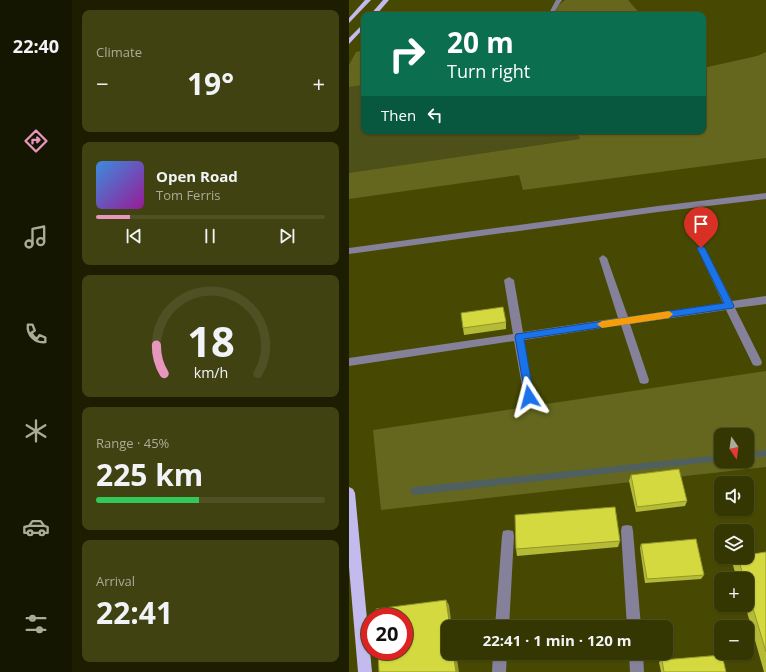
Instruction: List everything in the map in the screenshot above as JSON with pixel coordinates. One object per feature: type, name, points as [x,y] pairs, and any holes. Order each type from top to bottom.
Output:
[{"type":"main road","points":[[350,18],[368,0]]},
{"type":"main road","points":[[376,12],[386,0]]},
{"type":"main road","points":[[349,42],[361,28]]},
{"type":"main road","points":[[349,493],[365,672]]},
{"type":"street","points":[[550,12],[559,0]]},
{"type":"street","points":[[349,251],[658,209],[766,196]]},
{"type":"street","points":[[701,248],[757,362]]},
{"type":"street","points":[[603,258],[644,380]]},
{"type":"street","points":[[509,280],[529,397]]},
{"type":"street","points":[[349,362],[766,300]]},
{"type":"street","points":[[627,531],[633,620]]},
{"type":"street","points":[[502,620],[508,536]]},
{"type":"street","points":[[499,672],[500,660]]},
{"type":"street","points":[[636,660],[637,672]]},
{"type":"shaded area","points":[[565,0],[628,0],[638,12],[551,12]]},
{"type":"shaded area","points":[[361,51],[361,85],[349,87],[349,65],[356,52]]},
{"type":"shaded area","points":[[766,52],[766,158],[523,190],[519,175],[349,199],[349,173],[580,139],[578,134],[706,134],[706,67],[757,56]]},
{"type":"shaded area","points":[[361,85],[361,134],[578,134],[580,139],[349,173],[349,87]]},
{"type":"shaded area","points":[[766,371],[766,467],[381,510],[373,430]]},
{"type":"building","points":[[503,307],[506,322],[463,328],[461,313]]},
{"type":"building","points":[[679,469],[687,501],[637,507],[631,475]]},
{"type":"building","points":[[615,507],[620,541],[516,549],[515,515]]},
{"type":"building","points":[[696,539],[704,575],[647,579],[641,544]]},
{"type":"building","points":[[766,552],[766,652],[754,612],[754,572],[742,572],[740,564],[754,564],[754,554]]},
{"type":"building","points":[[446,600],[449,620],[441,620],[441,660],[454,660],[456,672],[379,672],[378,660],[413,660],[413,608],[384,608]]},
{"type":"building","points":[[714,656],[714,660],[723,660],[726,672],[664,672],[662,660]]},
{"type":"waterway","points":[[754,454],[766,453]]},
{"type":"waterway","points":[[414,491],[714,459]]},
{"type":"slow traffic","points":[[602,324],[669,314]]},
{"type":"route","points":[[529,397],[519,337],[730,306],[701,248]]}]
